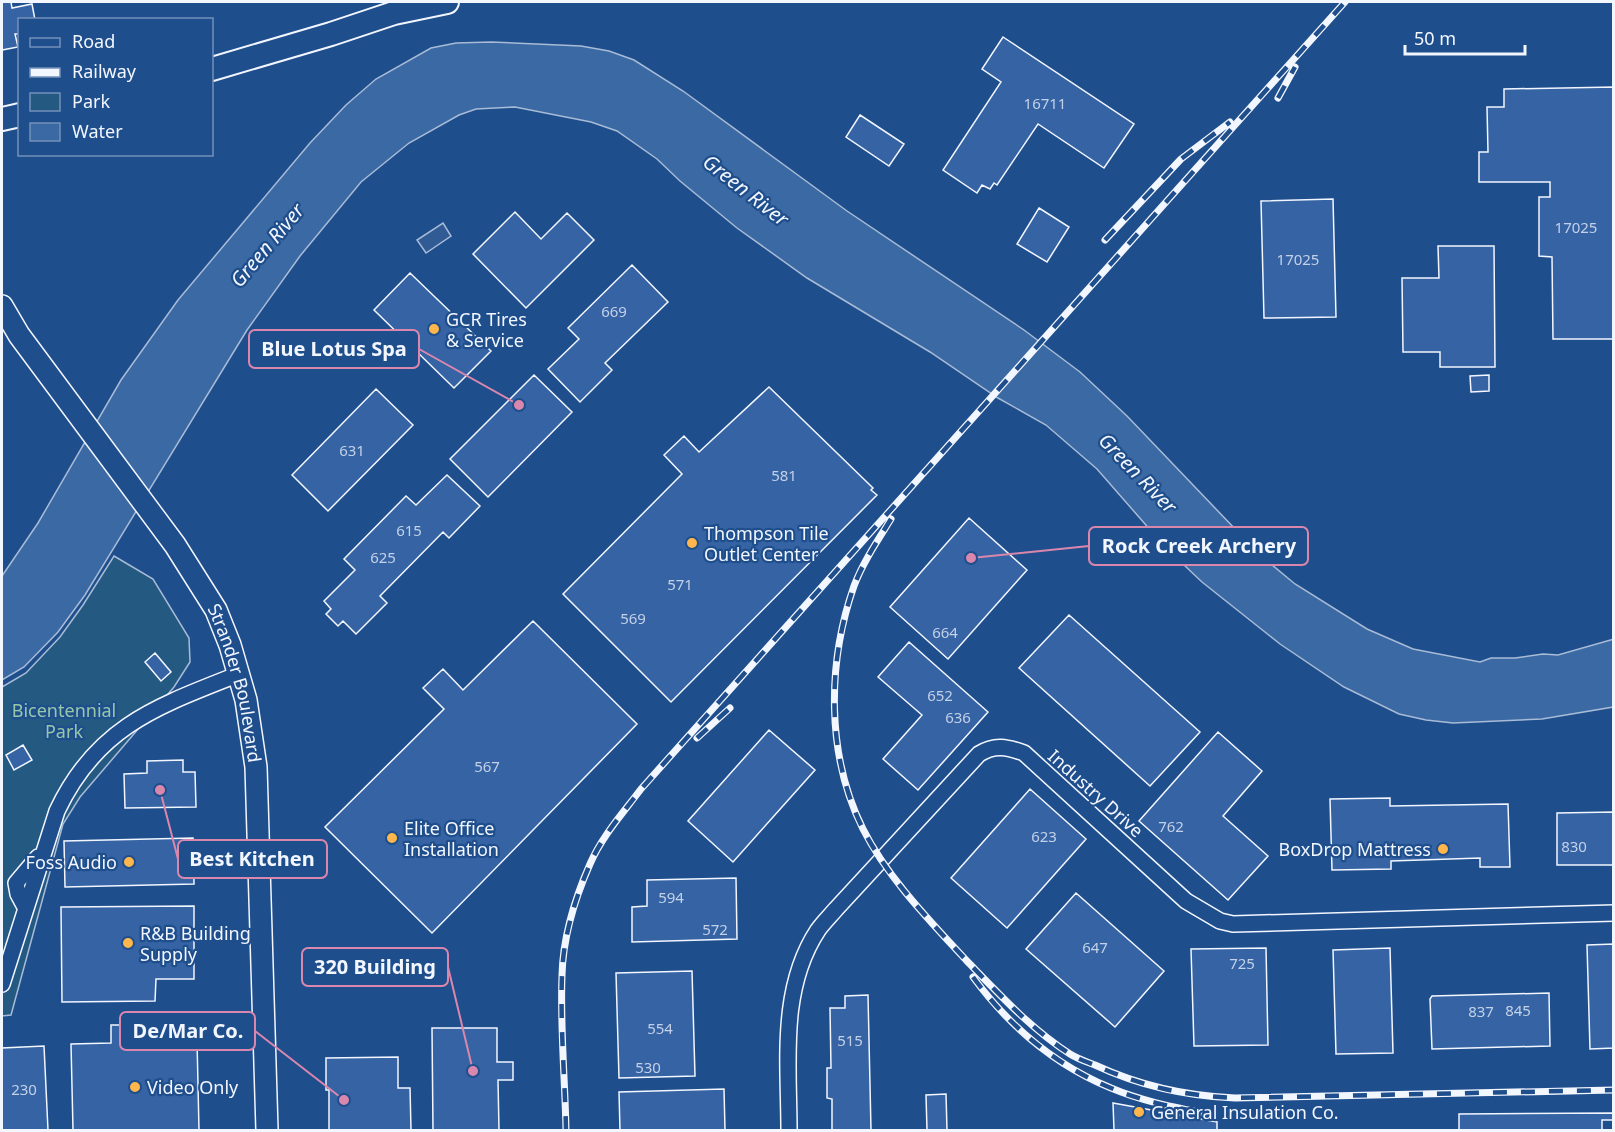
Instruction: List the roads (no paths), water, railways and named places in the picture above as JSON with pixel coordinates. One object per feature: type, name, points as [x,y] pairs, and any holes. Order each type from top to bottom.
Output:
[{"type":"main road","points":[[213,69],[394,13],[447,2]]},
{"type":"main road","points":[[2,119],[18,115]]},
{"type":"main road","name":"Strander Boulevard","points":[[2,306],[19,335],[175,545],[216,610],[230,645],[246,700],[256,767],[267,1131]]},
{"type":"street","points":[[2,984],[25,907],[16,884],[34,864],[47,841],[68,788],[84,765],[117,732],[165,704],[239,674]]},
{"type":"street","name":"Industry Drive","points":[[789,1131],[788,1025],[793,990],[805,955],[818,930],[979,754],[990,747],[1011,748],[1024,753],[1186,901],[1220,921],[1233,924],[1614,913]]},
{"type":"water","name":"Green River","points":[[491,42],[581,46],[609,51],[634,60],[683,91],[847,211],[1024,330],[1080,372],[1127,416],[1259,554],[1295,584],[1367,629],[1413,649],[1480,662],[1491,658],[1558,655],[1614,639],[1613,707],[1542,719],[1453,723],[1399,714],[1344,687],[1280,644],[1202,582],[1166,548],[1097,469],[1046,425],[998,398],[930,352],[807,278],[737,228],[657,159],[617,131],[591,122],[515,107],[476,109],[459,115],[409,143],[361,182],[300,256],[247,330],[85,595],[58,632],[24,667],[2,680],[2,576],[38,523],[121,380],[178,300],[310,143],[346,105],[376,79],[431,48],[456,43]]},
{"type":"railway","points":[[566,1130],[562,1014],[563,961],[579,890],[607,834],[641,789],[1345,2]]},
{"type":"railway","points":[[1278,98],[1295,67]]},
{"type":"railway","points":[[1105,240],[1181,159],[1230,122]]},
{"type":"railway","points":[[891,519],[871,551],[854,586],[839,646],[834,709],[842,771],[863,829],[884,864],[938,930],[1015,1010],[1042,1033],[1073,1056],[1129,1079],[1163,1089],[1216,1097],[1614,1090]]},
{"type":"railway","points":[[697,738],[730,708]]},
{"type":"railway","points":[[973,977],[1002,1012],[1034,1042],[1090,1079],[1136,1097],[1213,1115]]},
{"type":"place","name":"GCR Tires & Service","points":[[434,329]]},
{"type":"place","name":"Blue Lotus Spa","points":[[519,405]]},
{"type":"place","name":"Thompson Tile Outlet Center","points":[[692,543]]},
{"type":"place","name":"Rock Creek Archery","points":[[971,558]]},
{"type":"place","name":"Best Kitchen","points":[[160,790]]},
{"type":"place","name":"Elite Office Installation","points":[[392,838]]},
{"type":"place","name":"BoxDrop Mattress","points":[[1443,849]]},
{"type":"place","name":"Foss Audio","points":[[129,862]]},
{"type":"place","name":"R&B Building Supply","points":[[128,943]]},
{"type":"place","name":"320 Building","points":[[473,1071]]},
{"type":"place","name":"Video Only","points":[[135,1087]]},
{"type":"place","name":"De/Mar Co.","points":[[344,1100]]},
{"type":"place","name":"General Insulation Co.","points":[[1139,1112]]},
{"type":"park label","name":"Bicentennial Park","points":[[64,720]]}]
